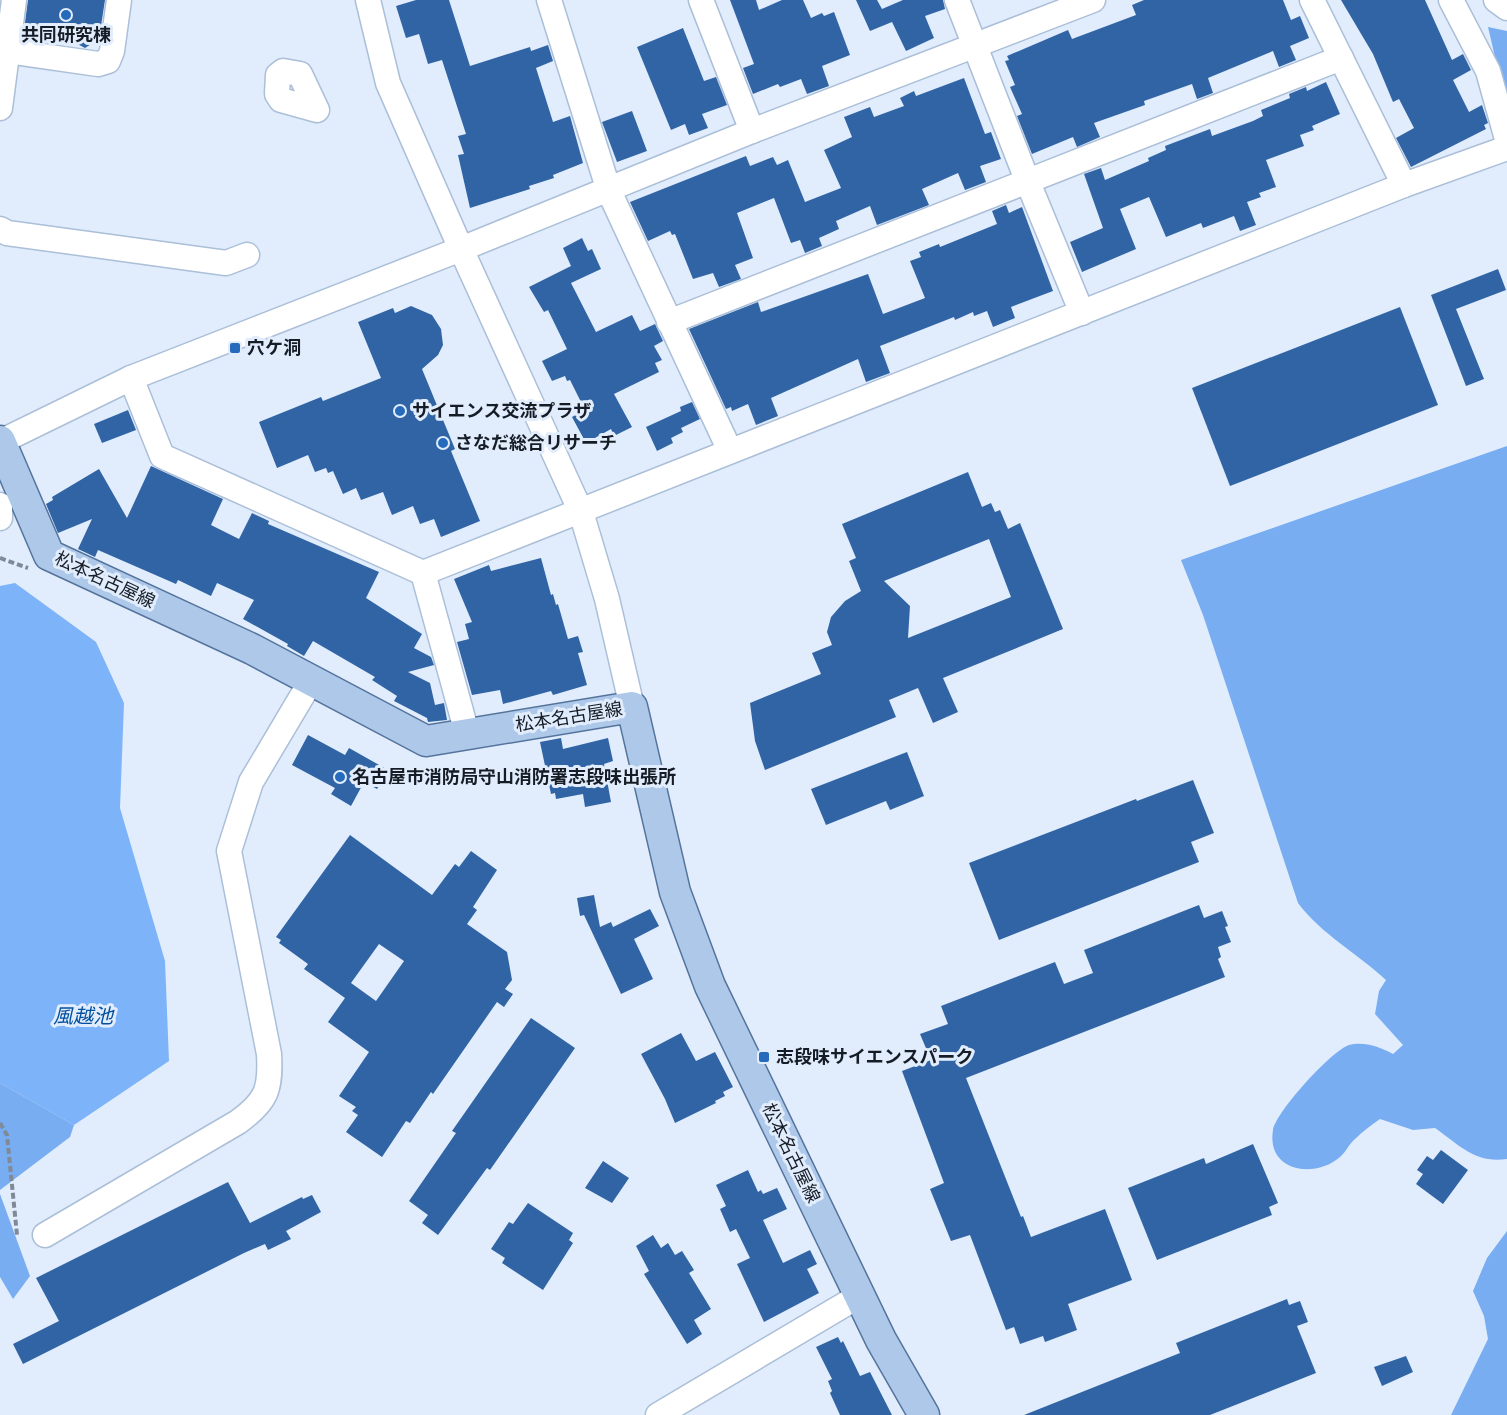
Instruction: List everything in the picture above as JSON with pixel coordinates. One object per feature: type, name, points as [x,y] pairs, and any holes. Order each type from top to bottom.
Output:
[{"type":"main road","name":"松本名古屋線","points":[[0,442],[49,555],[163,607],[426,741],[632,707],[675,892],[710,986],[859,1296],[924,1415]]},
{"type":"street","points":[[0,108],[4,50],[14,0]]},
{"type":"street","points":[[4,50],[98,64],[108,61],[112,51],[119,0]]},
{"type":"street","points":[[368,0],[388,83],[581,512],[607,598],[632,707]]},
{"type":"street","points":[[549,0],[609,191],[730,452]]},
{"type":"street","points":[[701,0],[752,131]]},
{"type":"street","points":[[957,0],[1082,313]]},
{"type":"street","points":[[0,442],[131,378],[609,191],[752,131],[1093,0]]},
{"type":"street","points":[[1312,0],[1404,185]]},
{"type":"street","points":[[1451,0],[1488,70],[1507,139]]},
{"type":"street","points":[[1497,0],[1507,8]]},
{"type":"street","points":[[669,321],[1341,58]]},
{"type":"street","points":[[131,378],[162,456],[423,573],[1404,185],[1507,148]]},
{"type":"street","points":[[0,230],[7,233],[226,263],[247,255]]},
{"type":"street","points":[[0,505],[0,518]]},
{"type":"street","points":[[423,573],[467,733]]},
{"type":"street","points":[[45,1235],[238,1122],[265,1097],[270,1080],[269,1054],[229,851],[251,782],[311,681]]},
{"type":"street","points":[[662,1414],[859,1296]]},
{"type":"path","points":[[0,1123],[7,1135],[17,1235]]},
{"type":"shaded area","points":[[1488,27],[1507,31],[1507,108]]},
{"type":"shaded area","points":[[1507,446],[1507,1159],[1486,1159],[1477,1156],[1460,1147],[1435,1128],[1413,1130],[1380,1119],[1330,1164],[1318,1168],[1295,1168],[1285,1163],[1277,1155],[1273,1144],[1273,1130],[1276,1121],[1305,1083],[1330,1058],[1349,1045],[1372,1045],[1393,1054],[1403,1045],[1375,1014],[1379,991],[1386,980],[1328,934],[1298,903],[1203,615],[1181,560]]},
{"type":"shaded area","points":[[0,1083],[74,1125],[70,1137],[0,1190]]},
{"type":"shaded area","points":[[0,1194],[30,1276],[13,1299],[0,1277]]},
{"type":"shaded area","points":[[1507,1231],[1507,1415],[1451,1415],[1488,1339],[1484,1316],[1473,1291],[1487,1258]]},
{"type":"water","name":"風越池","points":[[15,583],[96,642],[124,703],[120,808],[165,961],[169,1061],[74,1125],[0,1083],[0,586]]},
{"type":"building","name":"共同研究棟","points":[[28,0],[105,0],[99,39],[85,48],[72,41],[73,36],[24,30]]},
{"type":"building","points":[[416,0],[449,0],[470,66],[530,47],[531,51],[548,45],[553,61],[536,68],[553,122],[570,116],[583,163],[553,175],[554,178],[529,186],[530,189],[470,208],[458,155],[464,154],[458,136],[466,134],[442,60],[428,64],[419,34],[406,38],[396,6]]},
{"type":"building","points":[[730,0],[756,0],[759,10],[782,0],[803,0],[811,18],[822,13],[824,16],[834,12],[850,55],[822,66],[829,86],[807,94],[801,79],[780,87],[778,84],[753,94],[743,68],[754,64]]},
{"type":"building","points":[[856,0],[877,0],[882,9],[903,0],[943,0],[945,9],[925,16],[934,38],[906,51],[892,22],[870,31]]},
{"type":"building","points":[[1144,0],[1283,0],[1291,20],[1300,16],[1309,38],[1290,46],[1296,60],[1279,67],[1273,51],[1208,78],[1213,93],[1197,99],[1192,84],[1144,101],[1145,105],[1094,123],[1100,137],[1077,147],[1073,137],[1032,154],[1017,116],[1022,114],[1010,87],[1015,85],[1005,61],[1009,60],[1007,56],[1068,30],[1072,39],[1136,15],[1132,5]]},
{"type":"building","points":[[1341,0],[1425,0],[1452,60],[1463,54],[1471,70],[1453,80],[1469,112],[1482,105],[1488,123],[1484,125],[1486,129],[1411,167],[1396,138],[1414,128],[1399,99],[1393,102],[1373,54]]},
{"type":"building","points":[[683,28],[704,81],[716,77],[727,105],[702,114],[708,128],[689,135],[685,124],[671,130],[637,47]]},
{"type":"building","points":[[964,78],[985,134],[991,132],[1001,159],[980,166],[986,182],[965,190],[958,173],[922,189],[929,205],[877,225],[870,206],[836,221],[839,229],[819,238],[822,246],[805,253],[800,240],[791,243],[774,198],[737,213],[753,258],[735,265],[741,279],[719,287],[713,273],[693,279],[675,234],[672,235],[670,231],[648,241],[630,202],[746,156],[750,166],[773,157],[777,165],[788,160],[805,202],[841,188],[824,150],[852,137],[844,117],[870,107],[874,117],[904,106],[900,98],[914,91],[916,96]]},
{"type":"building","points":[[1326,82],[1340,114],[1312,126],[1314,130],[1300,135],[1304,146],[1266,160],[1276,187],[1259,193],[1261,197],[1247,202],[1256,225],[1240,231],[1234,216],[1203,228],[1201,223],[1166,237],[1149,197],[1120,209],[1136,249],[1082,272],[1070,242],[1103,228],[1084,174],[1101,168],[1105,180],[1149,161],[1148,158],[1166,150],[1165,146],[1210,129],[1212,136],[1253,121],[1263,116],[1261,110],[1290,98],[1289,94],[1306,87],[1307,91]]},
{"type":"building","points":[[632,111],[647,151],[617,162],[602,122]]},
{"type":"building","points":[[1006,205],[1009,213],[1022,207],[1053,291],[1011,307],[1015,318],[993,327],[987,311],[974,316],[973,312],[955,320],[954,317],[880,346],[890,373],[866,382],[858,359],[771,398],[778,416],[756,425],[748,404],[732,411],[731,407],[726,409],[689,329],[758,302],[761,312],[868,274],[883,314],[925,298],[910,261],[921,257],[919,252],[939,244],[940,247],[997,224],[992,211]]},
{"type":"building","points":[[582,238],[588,251],[592,249],[601,269],[571,283],[596,332],[632,315],[640,331],[655,324],[663,341],[654,346],[662,360],[655,363],[659,372],[614,394],[632,427],[614,436],[611,429],[586,443],[572,417],[585,410],[570,380],[567,381],[565,376],[552,381],[542,361],[567,349],[548,310],[544,312],[529,287],[571,266],[563,248]]},
{"type":"building","points":[[1498,269],[1506,290],[1456,309],[1484,379],[1466,386],[1431,295]]},
{"type":"building","points":[[411,306],[432,315],[441,329],[443,345],[438,355],[422,369],[455,449],[451,451],[480,521],[441,537],[434,519],[420,524],[413,506],[392,515],[383,492],[361,500],[356,488],[343,494],[333,471],[328,473],[326,468],[315,472],[308,455],[277,468],[259,422],[321,397],[323,401],[381,378],[358,322],[393,308],[395,313]]},
{"type":"building","points":[[1400,307],[1438,405],[1230,486],[1192,388]]},
{"type":"building","points":[[692,402],[700,419],[681,428],[683,432],[671,438],[673,443],[657,451],[646,427],[681,411],[680,407]]},
{"type":"building","points":[[128,410],[136,430],[102,443],[94,424]]},
{"type":"building","points":[[151,466],[223,499],[211,525],[239,539],[252,513],[269,521],[268,524],[379,572],[366,598],[422,634],[414,648],[431,657],[434,665],[408,672],[430,683],[435,705],[444,703],[447,720],[428,722],[427,718],[394,701],[397,696],[372,680],[375,677],[313,641],[304,656],[287,646],[288,644],[243,619],[254,600],[217,583],[211,596],[178,580],[176,584],[98,550],[95,557],[78,549],[92,519],[58,533],[46,504],[53,500],[52,497],[99,469],[127,518]]},
{"type":"building","points":[[968,472],[982,507],[991,503],[995,512],[1000,510],[1008,529],[1020,523],[1063,629],[943,678],[958,712],[933,723],[918,688],[889,700],[896,717],[765,770],[755,741],[750,703],[821,674],[812,653],[832,645],[827,632],[831,617],[845,601],[861,591],[849,561],[856,558],[842,524]],"holes":[[[989,539],[1011,597],[908,638],[910,606],[884,581]]]},
{"type":"building","points":[[541,558],[551,595],[553,594],[556,605],[558,604],[568,639],[578,636],[583,652],[578,653],[587,685],[553,695],[551,691],[503,704],[500,690],[472,695],[457,642],[469,639],[465,624],[472,622],[454,579],[489,565],[491,571]]},
{"type":"building","name":"名古屋市消防局守山消防署志段味出張所","points":[[308,735],[345,755],[349,748],[388,770],[377,789],[364,782],[351,806],[331,794],[335,788],[292,765]]},
{"type":"building","points":[[561,738],[563,749],[608,738],[613,761],[604,764],[611,802],[585,807],[583,794],[556,799],[555,793],[551,794],[540,742]]},
{"type":"building","points":[[907,752],[924,796],[890,810],[886,801],[826,825],[811,789]]},
{"type":"building","points":[[1193,780],[1214,833],[1191,842],[1199,862],[999,940],[969,863],[1136,799],[1137,801]]},
{"type":"building","points":[[350,835],[432,895],[455,864],[459,867],[471,851],[497,870],[473,907],[477,910],[467,924],[507,952],[512,980],[505,989],[513,994],[504,1007],[497,1002],[433,1094],[431,1092],[410,1123],[406,1121],[382,1157],[346,1132],[358,1115],[352,1111],[356,1107],[339,1096],[369,1052],[328,1022],[345,998],[304,969],[308,964],[279,943],[281,940],[276,937]],"holes":[[[379,944],[404,961],[376,1001],[351,983]]]},
{"type":"building","points":[[594,895],[600,927],[611,922],[613,927],[650,909],[659,926],[634,939],[653,979],[621,994],[584,915],[580,916],[577,898]]},
{"type":"building","points":[[1199,905],[1204,918],[1222,911],[1228,926],[1225,927],[1231,942],[1218,947],[1221,957],[1218,959],[1225,977],[966,1078],[1031,1237],[1105,1209],[1132,1280],[1068,1304],[1077,1330],[1045,1342],[1043,1336],[1020,1344],[1014,1327],[1006,1330],[970,1235],[951,1241],[930,1189],[944,1183],[902,1071],[931,1060],[920,1034],[948,1024],[941,1006],[1055,962],[1064,984],[1093,973],[1084,950]]},
{"type":"building","points":[[531,1018],[575,1048],[490,1170],[487,1168],[438,1235],[422,1223],[428,1215],[409,1201],[456,1133],[452,1131]]},
{"type":"building","points":[[681,1033],[696,1061],[715,1052],[733,1087],[723,1092],[725,1096],[715,1101],[716,1103],[675,1123],[641,1054]]},
{"type":"building","points":[[1253,1144],[1278,1203],[1269,1207],[1272,1215],[1157,1260],[1128,1188],[1204,1158],[1206,1164]]},
{"type":"building","points":[[1441,1150],[1468,1170],[1443,1204],[1416,1184],[1423,1174],[1417,1170],[1427,1156],[1433,1160]]},
{"type":"building","points":[[603,1161],[629,1178],[612,1203],[585,1188]]},
{"type":"building","points":[[748,1170],[758,1192],[761,1190],[763,1194],[777,1188],[787,1209],[763,1220],[783,1263],[810,1250],[817,1264],[807,1269],[819,1293],[764,1322],[737,1264],[750,1258],[736,1229],[730,1232],[720,1209],[726,1206],[716,1185]]},
{"type":"building","points":[[228,1182],[250,1223],[302,1197],[303,1199],[312,1195],[321,1212],[286,1231],[291,1239],[268,1250],[265,1244],[244,1253],[23,1364],[13,1344],[59,1321],[36,1278]]},
{"type":"building","points":[[528,1203],[573,1233],[569,1240],[573,1243],[543,1290],[502,1263],[505,1258],[491,1249],[509,1222],[513,1224]]},
{"type":"building","points":[[653,1235],[661,1248],[668,1243],[675,1255],[682,1251],[694,1270],[689,1273],[711,1309],[694,1320],[702,1334],[687,1344],[644,1274],[649,1271],[636,1246]]},
{"type":"building","points":[[1287,1299],[1289,1305],[1300,1301],[1308,1322],[1297,1326],[1316,1373],[1210,1415],[1024,1415],[1180,1353],[1176,1343]]},
{"type":"building","points":[[838,1337],[841,1343],[843,1341],[860,1376],[870,1372],[892,1415],[840,1415],[830,1393],[832,1391],[828,1381],[832,1379],[816,1347]]},
{"type":"building","points":[[1406,1356],[1413,1372],[1382,1386],[1374,1367]]},
{"type":"place","name":"共同研究棟","points":[[66,15]]},
{"type":"place","name":"穴ケ洞","points":[[235,348]]},
{"type":"place","name":"サイエンス交流プラザ","points":[[400,411]]},
{"type":"place","name":"さなだ総合リサーチ","points":[[443,443]]},
{"type":"place","name":"名古屋市消防局守山消防署志段味出張所","points":[[340,777]]},
{"type":"place","name":"志段味サイエンスパーク","points":[[764,1057]]}]
